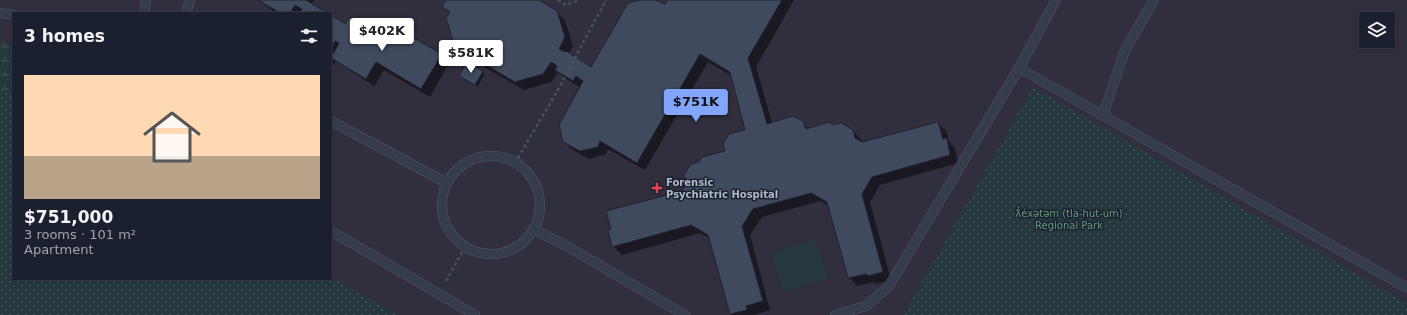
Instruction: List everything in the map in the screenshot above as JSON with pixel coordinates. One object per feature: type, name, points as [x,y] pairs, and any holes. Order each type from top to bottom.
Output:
[{"type":"lane","points":[[144,12],[146,0]]},
{"type":"lane","points":[[186,12],[190,0]]},
{"type":"lane","points":[[835,315],[866,306],[889,286],[1019,68],[1056,0]]},
{"type":"lane","points":[[1103,115],[1125,50],[1154,0]]},
{"type":"lane","points":[[0,13],[12,15]]},
{"type":"lane","points":[[1019,68],[1407,288]]},
{"type":"lane","points":[[332,122],[447,183]]},
{"type":"lane","points":[[495,156],[515,163],[528,174],[537,189],[540,205],[537,221],[533,229],[519,246],[496,254],[488,254],[465,247],[448,231],[444,222],[441,206],[444,189],[447,183],[462,165],[477,158],[495,156]]},
{"type":"lane","points":[[533,229],[565,245],[685,315]]},
{"type":"lane","points":[[332,232],[475,315]]},
{"type":"path","points":[[558,0],[566,5],[580,0]]},
{"type":"path","points":[[515,163],[559,88],[564,75],[606,0]]},
{"type":"path","points":[[439,294],[465,247]]},
{"type":"shaded area","name":"Forensic Psychiatric Hospital","points":[[0,0],[1407,0],[1407,304],[909,315],[392,315],[332,280],[332,12],[12,12],[12,97],[0,90]]},
{"type":"green space","points":[[0,42],[12,44],[12,182],[0,176]]},
{"type":"green space","points":[[0,87],[12,93],[12,280],[332,280],[332,278],[398,315],[0,315]]},
{"type":"green space","name":"ƛ̓éxətəm (tla-hut-um) Regional Park","points":[[1033,87],[1407,303],[1407,315],[903,315]]},
{"type":"green space","points":[[816,240],[828,279],[783,292],[771,253]]},
{"type":"building","points":[[258,0],[306,0],[325,12],[300,12],[302,9],[295,5],[291,12],[278,12]]},
{"type":"building","points":[[446,0],[539,0],[557,11],[565,37],[559,49],[565,52],[566,51],[591,67],[628,3],[640,0],[656,0],[665,4],[667,0],[782,0],[748,58],[767,124],[793,116],[803,121],[806,129],[829,122],[834,125],[841,123],[853,130],[855,138],[862,142],[938,122],[943,139],[947,138],[950,155],[872,177],[862,194],[883,272],[868,276],[866,274],[848,278],[827,202],[811,193],[753,209],[742,226],[763,301],[746,306],[747,310],[730,314],[708,235],[691,225],[612,247],[608,230],[611,229],[606,211],[682,191],[687,183],[684,175],[691,164],[699,162],[702,157],[725,151],[723,144],[729,134],[745,130],[730,72],[700,54],[637,163],[600,141],[598,147],[580,151],[563,142],[559,125],[583,81],[576,76],[573,81],[555,70],[557,66],[551,62],[543,74],[515,82],[455,47],[446,18],[450,12],[442,7]]},
{"type":"building","points":[[332,16],[345,24],[349,17],[392,43],[400,30],[442,54],[421,89],[376,62],[366,79],[332,59],[339,43],[335,41],[332,46]]},
{"type":"building","points":[[467,62],[483,71],[475,85],[459,76]]},
{"type":"place","name":"Forensic Psychiatric Hospital","points":[[657,188]]}]
